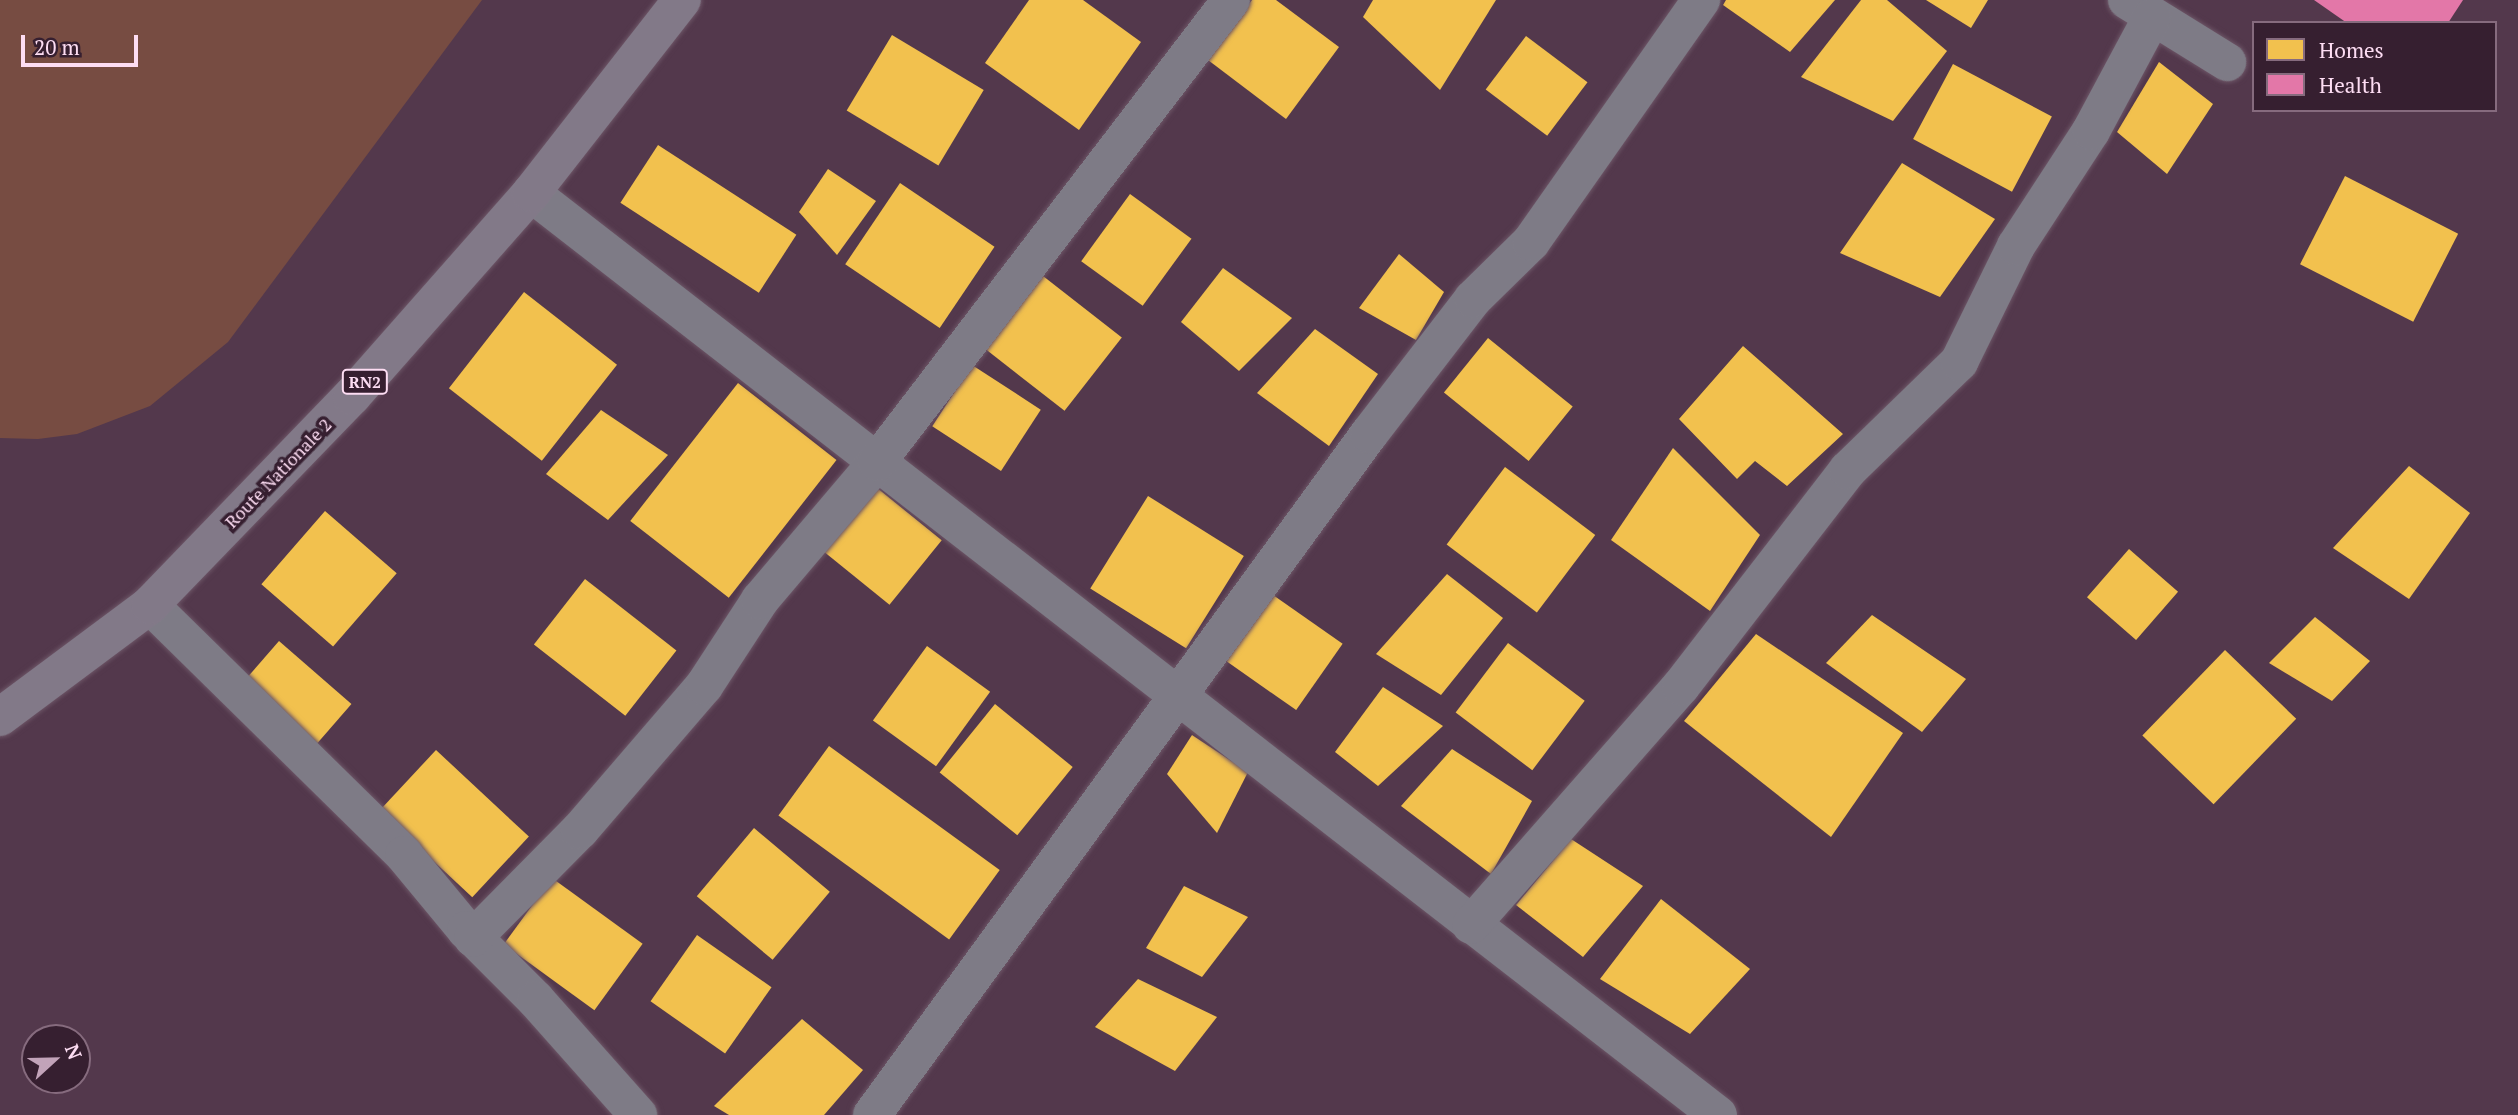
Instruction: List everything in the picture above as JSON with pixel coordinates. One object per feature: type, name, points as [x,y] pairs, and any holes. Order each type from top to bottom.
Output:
[{"type":"main road","name":"Route Nationale 2","points":[[0,717],[150,605],[352,396],[531,193],[682,0]]},
{"type":"street","points":[[473,938],[580,830],[704,686],[760,600],[877,461],[1231,0]]},
{"type":"street","points":[[872,1115],[1175,697],[1473,299],[1531,242],[1701,0]]},
{"type":"street","points":[[1471,925],[1681,686],[1848,470],[1959,362],[2015,247],[2091,131],[2139,8],[2227,62]]},
{"type":"street","points":[[531,193],[877,461],[1175,697],[1718,1115]]},
{"type":"street","points":[[150,605],[404,855],[473,938],[536,1000],[638,1115]]},
{"type":"shaded area","points":[[0,0],[482,0],[228,342],[150,406],[77,434],[38,439],[0,438]]},
{"type":"building: Homes","points":[[1029,0],[1083,0],[1141,42],[1079,130],[985,63]]},
{"type":"building: Homes","points":[[1252,0],[1276,0],[1339,47],[1286,119],[1208,60]]},
{"type":"building: Homes","points":[[1373,0],[1496,0],[1440,90],[1363,17]]},
{"type":"building: Homes","points":[[1726,0],[1835,0],[1790,52],[1723,5]]},
{"type":"building: Homes","points":[[1861,0],[1887,0],[1947,51],[1893,121],[1801,77]]},
{"type":"building: Homes","points":[[1926,0],[1988,0],[1971,28]]},
{"type":"building: Homes","points":[[892,35],[984,90],[938,166],[847,110]]},
{"type":"building: Homes","points":[[1526,36],[1587,82],[1547,136],[1486,90]]},
{"type":"building: Homes","points":[[2159,62],[2213,104],[2167,174],[2117,132]]},
{"type":"building: Homes","points":[[1953,64],[2052,117],[2012,192],[1913,139]]},
{"type":"building: Homes","points":[[658,145],[796,235],[759,293],[620,203]]},
{"type":"building: Homes","points":[[1902,163],[1995,219],[1940,297],[1840,253]]},
{"type":"building: Homes","points":[[828,169],[876,201],[837,255],[799,212]]},
{"type":"building: Homes","points":[[2345,176],[2458,234],[2413,322],[2300,264]]},
{"type":"building: Homes","points":[[900,183],[995,247],[940,328],[845,264]]},
{"type":"building: Homes","points":[[1130,194],[1191,239],[1143,306],[1081,261]]},
{"type":"building: Homes","points":[[1399,254],[1444,292],[1416,340],[1359,308]]},
{"type":"building: Homes","points":[[1223,268],[1292,318],[1239,371],[1181,322]]},
{"type":"building: Homes","points":[[1043,276],[1122,338],[1065,411],[986,349]]},
{"type":"building: Homes","points":[[524,292],[617,365],[542,461],[449,388]]},
{"type":"building: Homes","points":[[1315,329],[1378,374],[1329,446],[1257,393]]},
{"type":"building: Homes","points":[[1488,338],[1573,407],[1529,461],[1444,392]]},
{"type":"building: Homes","points":[[1743,346],[1843,434],[1787,486],[1755,461],[1737,479],[1679,419]]},
{"type":"building: Homes","points":[[972,365],[1041,410],[1001,471],[932,426]]},
{"type":"building: Homes","points":[[738,383],[837,460],[729,598],[630,521]]},
{"type":"building: Homes","points":[[601,410],[668,455],[608,520],[546,474]]},
{"type":"building: Homes","points":[[1673,448],[1760,535],[1710,611],[1611,540]]},
{"type":"building: Homes","points":[[2409,466],[2470,513],[2409,599],[2333,548]]},
{"type":"building: Homes","points":[[1505,467],[1595,535],[1537,612],[1447,544]]},
{"type":"building: Homes","points":[[871,483],[942,540],[889,605],[819,548]]},
{"type":"building: Homes","points":[[1148,496],[1244,556],[1186,648],[1090,588]]},
{"type":"building: Homes","points":[[325,511],[397,573],[333,647],[261,584]]},
{"type":"building: Homes","points":[[2129,549],[2178,592],[2136,640],[2087,597]]},
{"type":"building: Homes","points":[[1447,574],[1503,618],[1441,695],[1376,654]]},
{"type":"building: Homes","points":[[585,579],[676,650],[625,716],[534,644]]},
{"type":"building: Homes","points":[[1273,595],[1343,644],[1296,710],[1227,661]]},
{"type":"building: Homes","points":[[1872,615],[1966,679],[1922,732],[1826,663]]},
{"type":"building: Homes","points":[[2315,617],[2370,661],[2332,701],[2269,663]]},
{"type":"building: Homes","points":[[1756,634],[1903,733],[1831,837],[1684,721]]},
{"type":"building: Homes","points":[[279,641],[351,704],[317,743],[245,680]]},
{"type":"building: Homes","points":[[1508,643],[1585,701],[1532,770],[1456,712]]},
{"type":"building: Homes","points":[[927,646],[990,692],[936,766],[873,720]]},
{"type":"building: Homes","points":[[2225,650],[2296,719],[2214,804],[2142,736]]},
{"type":"building: Homes","points":[[1383,687],[1443,726],[1378,786],[1335,752]]},
{"type":"building: Homes","points":[[995,704],[1073,767],[1017,835],[940,772]]},
{"type":"building: Homes","points":[[1192,735],[1248,772],[1217,833],[1167,774]]},
{"type":"building: Homes","points":[[829,746],[1000,870],[949,940],[778,816]]},
{"type":"building: Homes","points":[[1452,749],[1532,801],[1491,874],[1401,806]]},
{"type":"building: Homes","points":[[436,750],[529,837],[472,897],[379,811]]},
{"type":"building: Homes","points":[[754,828],[830,892],[773,960],[697,896]]},
{"type":"building: Homes","points":[[1571,839],[1643,886],[1583,957],[1516,905]]},
{"type":"building: Homes","points":[[552,878],[643,944],[594,1010],[504,944]]},
{"type":"building: Homes","points":[[1184,886],[1248,917],[1202,977],[1146,948]]},
{"type":"building: Homes","points":[[1661,899],[1750,969],[1690,1034],[1600,979]]},
{"type":"building: Homes","points":[[697,935],[772,987],[725,1054],[651,1001]]},
{"type":"building: Homes","points":[[1138,979],[1217,1017],[1175,1071],[1095,1027]]},
{"type":"building: Homes","points":[[802,1019],[863,1070],[824,1115],[729,1115],[714,1106]]},
{"type":"building: Health","points":[[2314,0],[2463,0],[2449,21],[2344,21]]}]
